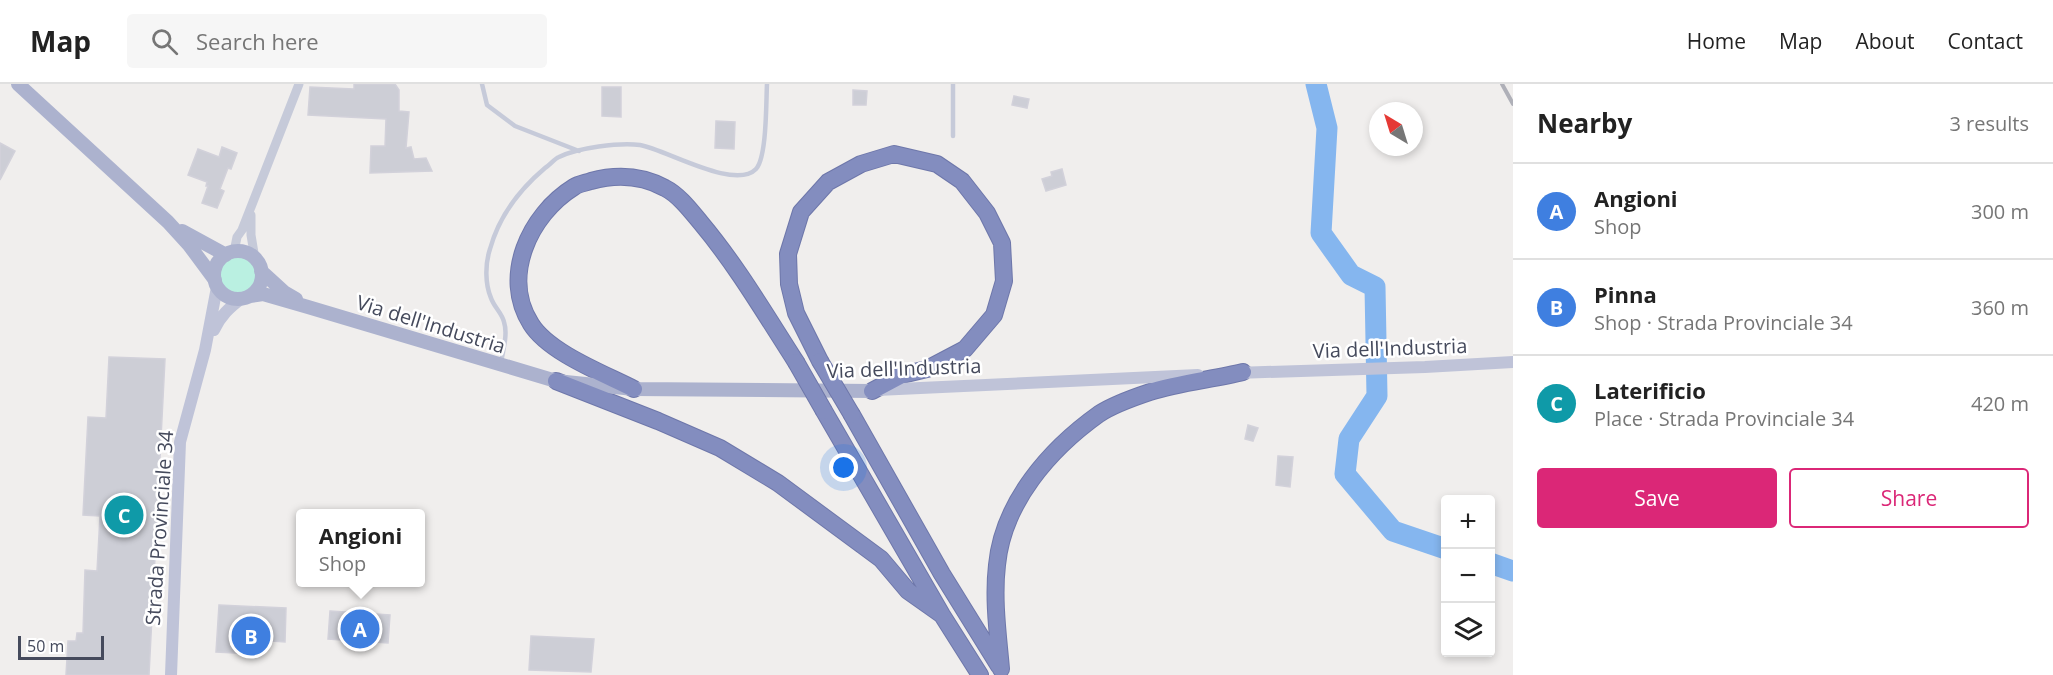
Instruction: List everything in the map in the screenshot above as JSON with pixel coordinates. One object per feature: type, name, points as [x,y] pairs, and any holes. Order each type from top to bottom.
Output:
[{"type":"highway","points":[[872,391],[902,375],[927,369],[965,349],[994,315],[1004,281],[1002,243],[987,213],[962,181],[937,164],[894,154],[861,164],[828,182],[801,212],[788,254],[789,284],[796,313],[820,361],[942,574],[1002,672]]},
{"type":"highway","points":[[634,389],[555,348],[531,326],[520,298],[520,259],[531,231],[550,207],[575,186],[609,176],[639,177],[668,188],[688,207],[725,252],[796,362],[942,615],[980,675]]},
{"type":"highway","points":[[1002,672],[996,599],[997,563],[1008,522],[1030,480],[1062,445],[1101,413],[1150,392],[1244,372]]},
{"type":"highway","points":[[556,381],[720,448],[778,483],[881,559],[908,591],[942,615]]},
{"type":"main road","points":[[18,84],[168,222],[189,245],[225,295],[246,297]]},
{"type":"main road","points":[[168,222],[191,237],[230,253],[245,253],[258,265],[260,282],[246,297],[227,309],[220,317],[205,350]]},
{"type":"main road","points":[[205,350],[216,284],[215,269],[230,253]]},
{"type":"main road","name":"Via dell'Industria","points":[[258,265],[284,292],[308,307]]},
{"type":"main road","name":"Via dell'Industria","points":[[246,297],[263,294],[556,381],[634,389],[872,391],[1244,372],[1272,373],[1513,362]]},
{"type":"main road","name":"Strada Provinciale 34","points":[[171,675],[180,442],[205,350]]},
{"type":"street","points":[[230,253],[253,203],[299,84]]},
{"type":"street","points":[[253,203],[250,219],[258,265]]},
{"type":"lane","points":[[482,84],[487,105],[515,126],[579,151]]},
{"type":"lane","points":[[500,366],[506,333],[504,322],[491,298],[486,275],[489,250],[503,215],[527,183],[559,157],[603,145],[641,145],[678,160],[730,174],[742,176],[748,174],[757,167],[762,156],[767,84]]},
{"type":"lane","points":[[953,84],[953,136]]},
{"type":"green space","points":[[237,255],[244,256],[250,261],[255,267],[255,281],[250,287],[244,292],[237,293],[230,292],[224,287],[219,281],[218,274],[219,267],[224,261],[230,256]]},
{"type":"building","points":[[354,84],[395,84],[399,90],[399,111],[409,112],[406,148],[411,147],[414,159],[426,158],[432,171],[370,173],[371,146],[385,146],[386,119],[308,115],[310,87],[354,89]]},
{"type":"building","points":[[602,87],[621,87],[621,117],[602,116]]},
{"type":"building","points":[[853,90],[867,91],[866,105],[853,105]]},
{"type":"building","points":[[1014,96],[1029,99],[1027,108],[1012,105]]},
{"type":"building","points":[[716,121],[735,122],[734,149],[715,148]]},
{"type":"building","points":[[0,143],[15,151],[0,180]]},
{"type":"building","points":[[222,147],[237,153],[220,189],[224,191],[217,208],[202,203],[208,186],[206,186],[207,182],[188,175],[198,149],[219,157]]},
{"type":"building","points":[[1062,169],[1066,185],[1046,191],[1042,179],[1052,176],[1051,172]]},
{"type":"building","points":[[109,357],[165,359],[149,675],[66,675],[68,641],[76,641],[77,633],[83,633],[85,570],[97,571],[100,516],[83,515],[88,417],[106,418]]},
{"type":"building","points":[[1248,425],[1258,428],[1253,441],[1245,439]]},
{"type":"building","points":[[1278,456],[1293,457],[1290,487],[1276,485]]},
{"type":"building","points":[[219,605],[286,608],[285,642],[257,640],[256,654],[216,652]]},
{"type":"building","points":[[330,611],[390,615],[388,643],[328,639]]},
{"type":"building","points":[[531,636],[594,639],[591,672],[529,670]]},
{"type":"waterway","points":[[1316,84],[1327,128],[1321,233],[1351,275],[1375,287],[1377,396],[1349,439],[1345,474],[1393,531],[1441,547]]},
{"type":"waterway","points":[[1495,565],[1513,571]]},
{"type":"railway","points":[[1502,84],[1513,104]]},
{"type":"place","name":"Laterificio","points":[[124,515]]},
{"type":"place","name":"Angioni","points":[[360,629]]},
{"type":"place","name":"Pinna","points":[[251,636]]}]
